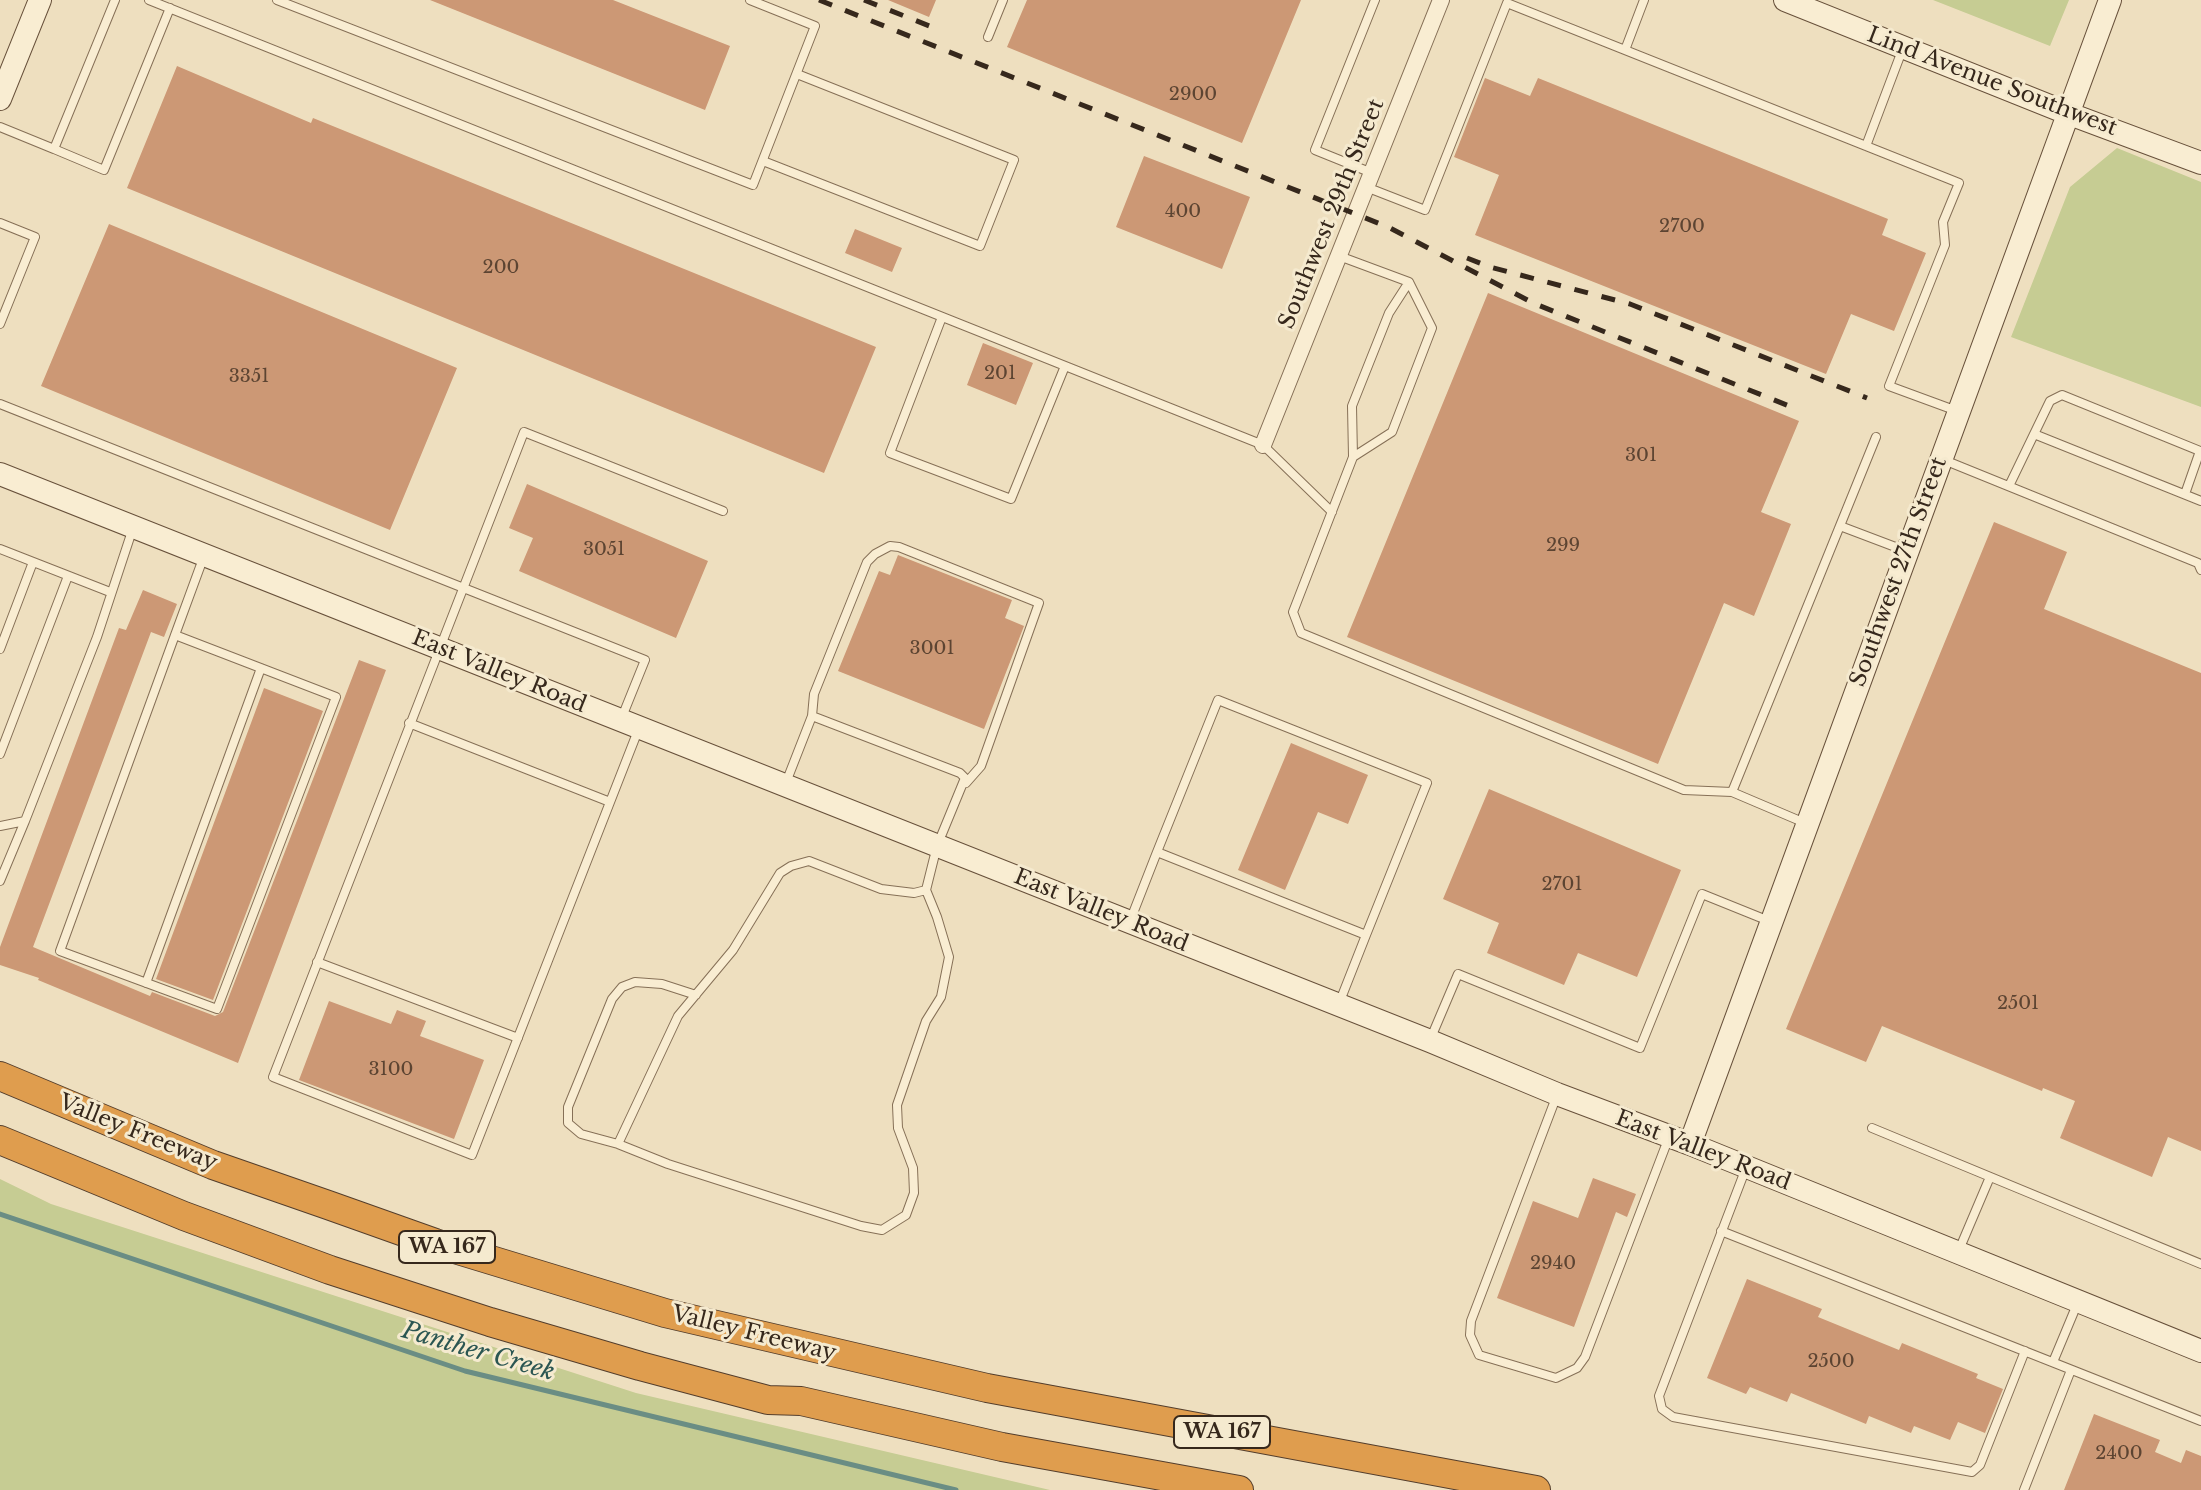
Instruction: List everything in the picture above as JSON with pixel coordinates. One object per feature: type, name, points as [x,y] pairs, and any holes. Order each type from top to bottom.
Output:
[{"type":"highway","name":"Valley Freeway","points":[[0,1076],[213,1165],[435,1243],[665,1313],[987,1388],[1536,1490]]},
{"type":"highway","points":[[0,1123],[181,1199],[355,1263],[526,1319],[763,1382],[801,1401]]},
{"type":"highway","name":"WA 167","points":[[0,1140],[184,1216],[330,1270],[490,1322],[722,1388],[768,1400],[801,1401],[1002,1447],[1239,1490]]},
{"type":"street","points":[[0,99],[40,0]]},
{"type":"street","name":"Southwest 29th Street","points":[[1263,445],[1441,0]]},
{"type":"street","name":"Lind Avenue Southwest","points":[[1785,0],[2201,163]]},
{"type":"street","name":"Southwest 27th Street","points":[[1680,1140],[1771,922],[2110,0]]},
{"type":"street","name":"East Valley Road","points":[[0,474],[1557,1094],[1680,1140],[2201,1351]]},
{"type":"lane","points":[[54,149],[115,0]]},
{"type":"lane","points":[[149,0],[1263,445],[1332,512]]},
{"type":"lane","points":[[277,0],[753,185],[815,26],[750,0]]},
{"type":"lane","points":[[988,37],[1003,0]]},
{"type":"lane","points":[[1375,0],[1315,150],[1425,210],[1507,3],[1959,183],[1943,222],[1945,245],[1889,386],[1957,411]]},
{"type":"lane","points":[[1625,50],[1644,0]]},
{"type":"lane","points":[[0,127],[104,170],[170,8]]},
{"type":"lane","points":[[1866,146],[1904,48]]},
{"type":"lane","points":[[763,161],[980,246],[1009,174],[1014,160],[797,74]]},
{"type":"lane","points":[[0,223],[35,237],[0,324]]},
{"type":"lane","points":[[1339,256],[1409,282],[1432,328],[1392,432],[1353,457]]},
{"type":"lane","points":[[1409,282],[1389,313],[1352,406],[1353,457],[1293,612],[1301,633],[1684,790],[1732,792],[1806,824]]},
{"type":"lane","points":[[942,317],[890,453],[1011,499],[1065,366]]},
{"type":"lane","points":[[2009,486],[2050,401],[2062,395],[2200,451],[2185,494]]},
{"type":"lane","points":[[0,404],[462,588],[645,660],[610,802],[472,1155],[273,1077],[438,648],[462,588],[524,432],[723,511]]},
{"type":"lane","points":[[2034,434],[2201,501]]},
{"type":"lane","points":[[1732,792],[1876,437]]},
{"type":"lane","points":[[1940,458],[2198,563],[2201,570]]},
{"type":"lane","points":[[1840,526],[1906,551]]},
{"type":"lane","points":[[0,881],[97,637],[133,527]]},
{"type":"lane","points":[[696,995],[662,984],[635,982],[622,987],[612,999],[568,1107],[568,1123],[581,1134],[861,1226],[882,1230],[906,1215],[914,1193],[913,1168],[898,1128],[897,1105],[926,1021],[941,997],[949,957],[926,890],[950,811],[965,784],[981,766],[1039,603],[899,547],[890,546],[881,550],[867,562],[814,694],[812,716],[785,785]]},
{"type":"lane","points":[[0,549],[110,592]]},
{"type":"lane","points":[[175,635],[336,697],[217,1009],[60,951],[204,555]]},
{"type":"lane","points":[[0,649],[33,562]]},
{"type":"lane","points":[[0,754],[68,576]]},
{"type":"lane","points":[[146,983],[261,668]]},
{"type":"lane","points":[[1130,922],[1218,700],[1427,783],[1338,1005]]},
{"type":"lane","points":[[812,716],[960,773],[965,778],[965,784]]},
{"type":"lane","points":[[409,723],[610,802]]},
{"type":"lane","points":[[0,826],[25,821]]},
{"type":"lane","points":[[1157,852],[1366,935]]},
{"type":"lane","points":[[618,1144],[678,1016],[733,950],[780,873],[809,861],[881,889],[914,893],[926,890]]},
{"type":"lane","points":[[1430,1041],[1458,974],[1640,1048],[1702,894],[1771,922]]},
{"type":"lane","points":[[317,962],[518,1038]]},
{"type":"lane","points":[[1557,1094],[1471,1321],[1470,1335],[1479,1355],[1556,1378],[1577,1368],[1585,1357],[1680,1140]]},
{"type":"lane","points":[[1872,1128],[2201,1264]]},
{"type":"lane","points":[[1746,1167],[1659,1396],[1662,1409],[1673,1417],[1972,1472],[1980,1465],[2025,1351]]},
{"type":"lane","points":[[1958,1253],[1990,1177]]},
{"type":"lane","points":[[1721,1231],[2201,1421]]},
{"type":"lane","points":[[2053,1362],[2078,1301]]},
{"type":"lane","points":[[2024,1490],[2071,1370]]},
{"type":"green space","points":[[1933,0],[2069,0],[2050,46]]},
{"type":"green space","points":[[2117,148],[2201,182],[2201,407],[2011,337],[2070,187]]},
{"type":"green space","points":[[0,1179],[51,1204],[636,1393],[1050,1490],[0,1490]]},
{"type":"building","points":[[430,0],[613,0],[730,46],[705,110]]},
{"type":"building","points":[[888,0],[936,0],[929,17]]},
{"type":"building","points":[[1027,0],[1301,0],[1242,143],[1007,47]]},
{"type":"building","points":[[177,66],[311,123],[313,118],[876,347],[824,473],[127,188]]},
{"type":"building","points":[[1485,78],[1530,96],[1538,78],[1888,219],[1882,235],[1926,253],[1894,331],[1851,314],[1826,374],[1475,235],[1499,175],[1454,157]]},
{"type":"building","points":[[1144,156],[1250,197],[1222,269],[1116,227]]},
{"type":"building","points":[[109,224],[457,368],[390,530],[41,386]]},
{"type":"building","points":[[855,229],[902,248],[892,272],[845,253]]},
{"type":"building","points":[[1488,293],[1799,421],[1761,512],[1791,524],[1754,616],[1724,603],[1658,764],[1347,637]]},
{"type":"building","points":[[983,343],[1033,363],[1016,405],[967,385]]},
{"type":"building","points":[[527,484],[708,561],[676,638],[519,571],[533,538],[509,528]]},
{"type":"building","points":[[1994,522],[2067,552],[2044,609],[2201,673],[2201,1151],[2168,1137],[2152,1177],[2060,1138],[2075,1101],[2043,1088],[2042,1091],[1882,1026],[1866,1062],[1786,1029]]},
{"type":"building","points":[[898,555],[1012,600],[1005,618],[1024,626],[984,729],[838,671],[879,571],[890,575]]},
{"type":"building","points":[[143,590],[177,604],[164,637],[151,632],[33,947],[150,996],[152,992],[215,1016],[223,1012],[359,660],[386,670],[238,1063],[39,978],[0,965],[0,947],[119,628],[126,630]]},
{"type":"building","points":[[264,688],[323,711],[213,1000],[156,979]]},
{"type":"building","points":[[1291,743],[1368,775],[1348,824],[1318,812],[1285,890],[1238,870]]},
{"type":"building","points":[[1489,789],[1681,870],[1637,977],[1578,953],[1564,985],[1487,953],[1499,923],[1443,899]]},
{"type":"building","points":[[329,1001],[391,1024],[397,1010],[426,1021],[420,1036],[484,1060],[454,1139],[299,1080]]},
{"type":"building","points":[[1593,1178],[1636,1194],[1627,1217],[1616,1212],[1574,1327],[1497,1298],[1533,1201],[1578,1218]]},
{"type":"building","points":[[1747,1279],[1822,1309],[1818,1317],[1899,1350],[1902,1343],[1978,1374],[1976,1378],[2003,1389],[1985,1433],[1958,1422],[1950,1440],[1914,1426],[1911,1433],[1869,1416],[1866,1424],[1791,1393],[1787,1402],[1750,1387],[1746,1394],[1707,1378]]},
{"type":"building","points":[[2094,1414],[2160,1440],[2155,1452],[2181,1463],[2186,1450],[2201,1456],[2201,1490],[2064,1490]]},
{"type":"waterway","name":"Panther Creek","points":[[0,1214],[465,1371],[956,1490]]},
{"type":"railway","points":[[819,0],[1388,227],[1533,303],[1799,410]]},
{"type":"railway","points":[[864,0],[942,31]]},
{"type":"railway","points":[[1467,258],[1490,267],[1630,304],[1867,398]]}]
